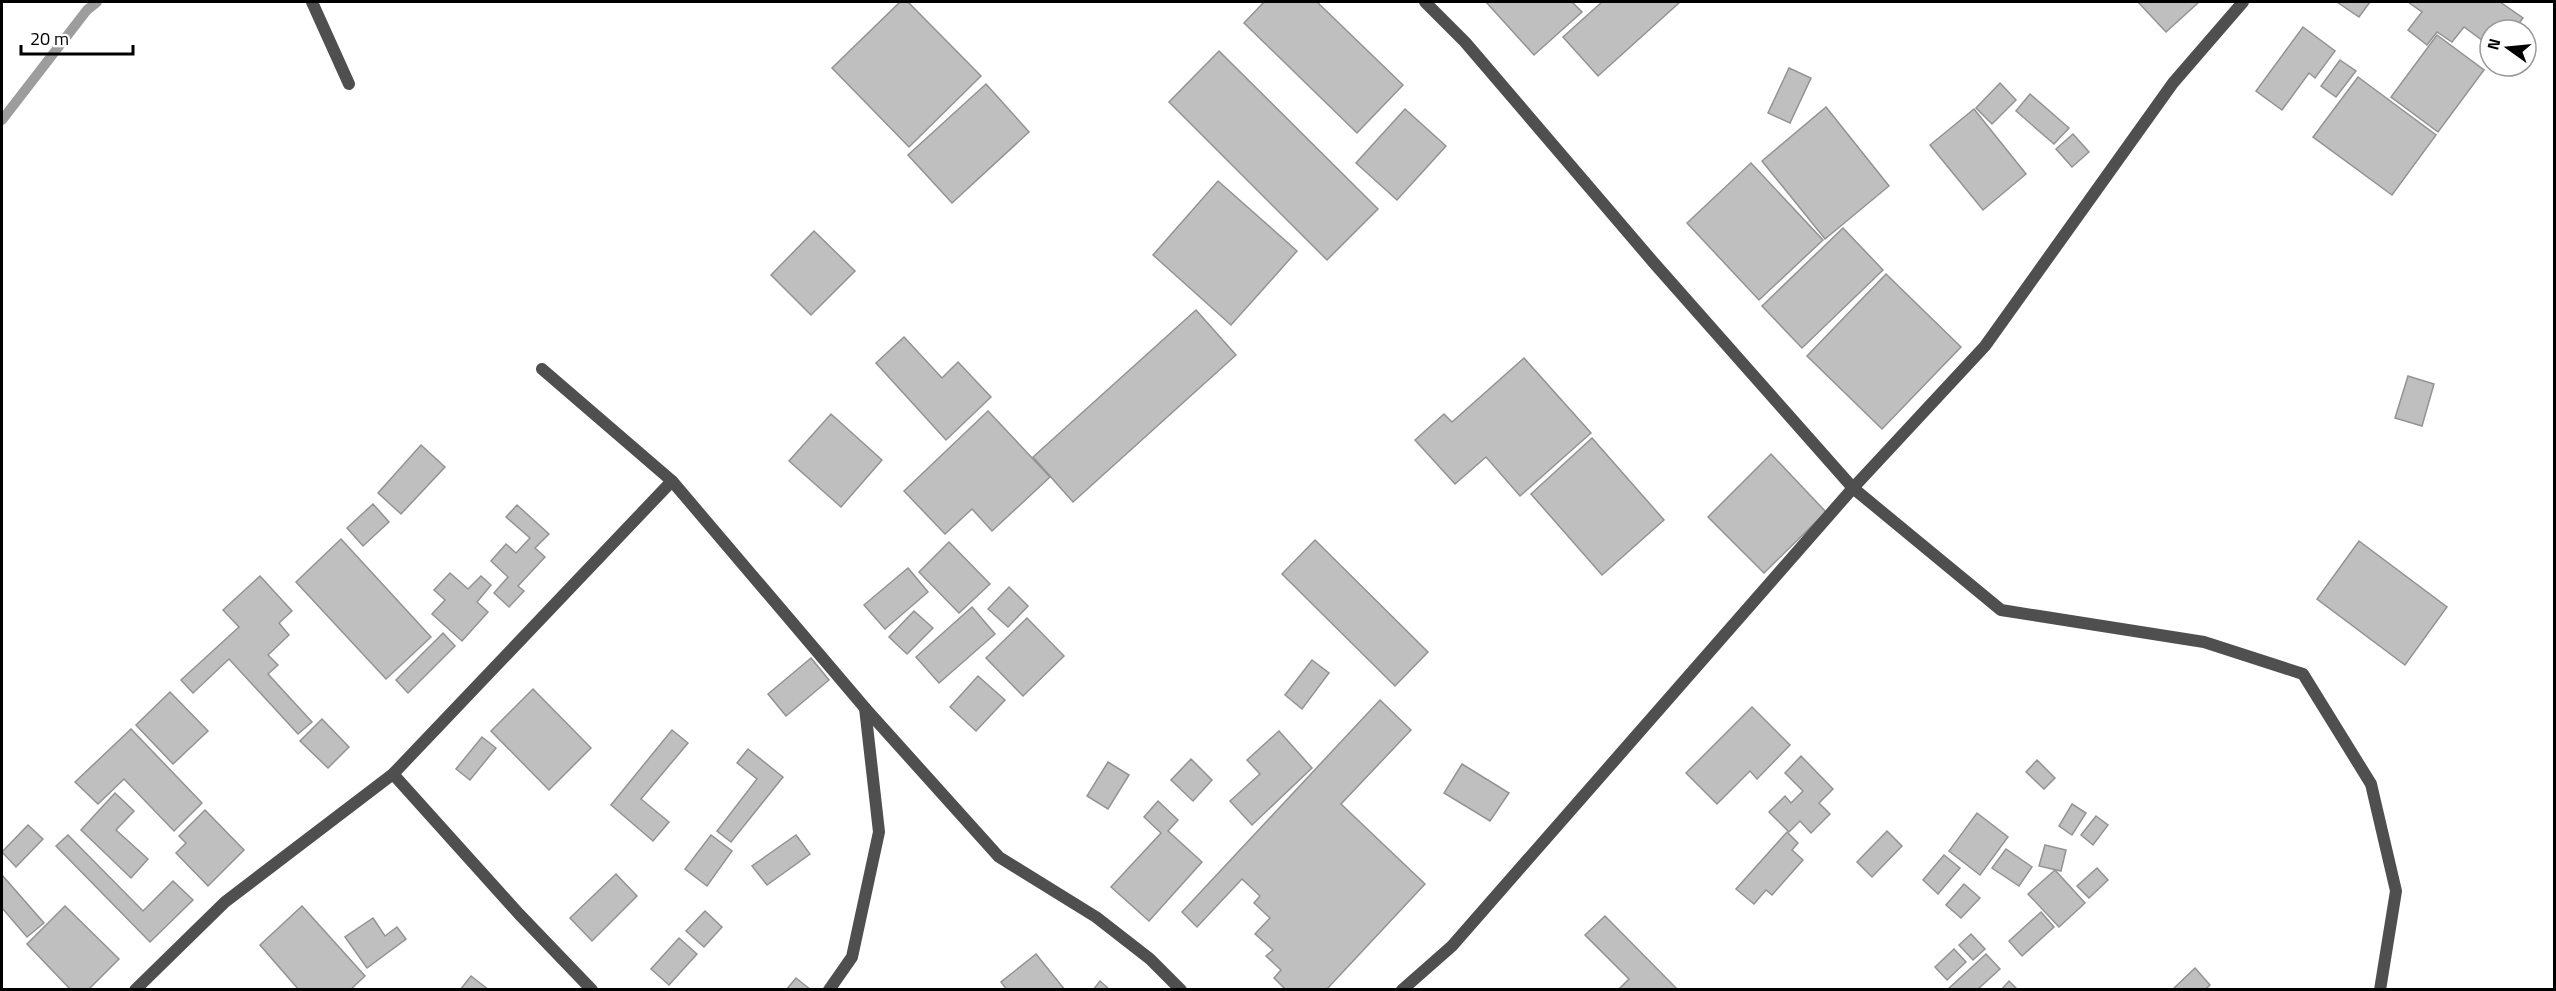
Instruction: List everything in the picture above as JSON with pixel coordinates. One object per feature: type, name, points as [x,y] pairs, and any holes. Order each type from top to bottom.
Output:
[{"type":"street","points":[[312,2],[349,84]]},
{"type":"street","points":[[1425,2],[1465,42],[1654,263],[1853,488],[2001,610],[2204,642],[2303,674],[2371,784],[2396,891],[2380,990]]},
{"type":"street","points":[[1402,990],[1452,946],[1853,488],[1985,346],[2173,83],[2243,2]]},
{"type":"street","points":[[542,369],[672,481],[865,708],[999,857],[1096,917],[1150,959],[1181,990]]},
{"type":"street","points":[[135,990],[225,902],[393,774],[672,481]]},
{"type":"street","points":[[829,990],[852,957],[879,832],[865,708]]},
{"type":"street","points":[[393,774],[519,914],[592,990]]},
{"type":"building","points":[[900,2],[908,2],[981,76],[909,147],[832,68]]},
{"type":"building","points":[[1264,2],[1317,2],[1403,85],[1357,133],[1244,23]]},
{"type":"building","points":[[1486,2],[1572,2],[1582,12],[1534,55]]},
{"type":"building","points":[[1602,2],[1680,2],[1598,76],[1563,37]]},
{"type":"building","points":[[2138,2],[2199,2],[2166,32]]},
{"type":"building","points":[[2337,2],[2370,2],[2359,17]]},
{"type":"building","points":[[2408,2],[2500,2],[2523,18],[2478,18],[2478,37],[2464,27],[2452,42],[2437,32],[2427,45],[2408,30],[2422,12]]},
{"type":"building","points":[[2303,27],[2335,51],[2315,78],[2309,73],[2282,110],[2256,91]]},
{"type":"building","points":[[2437,35],[2478,66],[2478,78],[2438,132],[2391,97]]},
{"type":"building","points":[[1219,51],[1378,209],[1327,260],[1169,102]]},
{"type":"building","points":[[2340,60],[2356,71],[2336,97],[2321,86]]},
{"type":"building","points":[[1789,68],[1811,78],[1790,123],[1768,113]]},
{"type":"building","points":[[2358,77],[2436,135],[2392,195],[2313,137]]},
{"type":"building","points":[[2000,83],[2016,100],[1992,124],[1976,108]]},
{"type":"building","points":[[986,84],[1029,132],[952,203],[908,155]]},
{"type":"building","points":[[2030,94],[2069,128],[2054,144],[2016,111]]},
{"type":"building","points":[[1826,107],[1889,186],[1825,239],[1762,161]]},
{"type":"building","points":[[1405,109],[1446,146],[1397,200],[1356,163]]},
{"type":"building","points":[[1974,109],[2026,174],[1983,210],[1930,145]]},
{"type":"building","points":[[2073,134],[2089,152],[2072,167],[2056,149]]},
{"type":"building","points":[[1751,163],[1823,240],[1759,300],[1687,223]]},
{"type":"building","points":[[1218,181],[1297,251],[1231,325],[1153,255]]},
{"type":"building","points":[[1843,228],[1883,270],[1802,348],[1762,306]]},
{"type":"building","points":[[814,231],[855,271],[811,315],[771,275]]},
{"type":"building","points":[[1886,274],[1961,347],[1882,429],[1807,356]]},
{"type":"building","points":[[1196,310],[1236,355],[1073,502],[1033,457]]},
{"type":"building","points":[[904,337],[942,378],[958,362],[991,397],[946,440],[876,363]]},
{"type":"building","points":[[1524,358],[1591,433],[1520,496],[1486,457],[1455,484],[1415,440],[1444,414],[1452,422]]},
{"type":"building","points":[[2408,376],[2434,384],[2422,426],[2395,418]]},
{"type":"building","points":[[988,411],[1050,477],[992,531],[972,509],[945,534],[904,491]]},
{"type":"building","points":[[831,414],[882,460],[841,507],[789,461]]},
{"type":"building","points":[[1592,438],[1664,520],[1602,575],[1531,494]]},
{"type":"building","points":[[421,445],[445,467],[401,514],[378,493]]},
{"type":"building","points":[[1771,454],[1826,512],[1764,573],[1708,517]]},
{"type":"building","points":[[373,504],[389,522],[363,546],[347,528]]},
{"type":"building","points":[[517,505],[549,534],[535,548],[545,557],[518,586],[524,591],[509,607],[494,593],[508,577],[491,561],[506,544],[516,553],[530,538],[506,517]]},
{"type":"building","points":[[341,539],[431,637],[386,679],[296,582]]},
{"type":"building","points":[[1315,540],[1428,652],[1395,686],[1282,574]]},
{"type":"building","points":[[2359,541],[2447,607],[2405,665],[2317,599]]},
{"type":"building","points":[[949,542],[990,584],[959,613],[919,572]]},
{"type":"building","points":[[908,568],[928,592],[885,629],[864,605]]},
{"type":"building","points":[[450,573],[468,589],[481,576],[491,585],[477,602],[488,612],[462,641],[432,614],[445,600],[434,590]]},
{"type":"building","points":[[260,576],[292,611],[279,623],[289,635],[268,655],[278,665],[268,674],[312,722],[298,734],[229,659],[193,693],[181,680],[239,627],[223,610]]},
{"type":"building","points":[[1009,587],[1028,606],[1008,627],[988,609]]},
{"type":"building","points":[[972,607],[995,634],[939,683],[916,657]]},
{"type":"building","points":[[914,611],[933,628],[907,654],[889,637]]},
{"type":"building","points":[[1027,618],[1064,656],[1023,696],[986,658]]},
{"type":"building","points":[[443,633],[455,646],[408,693],[396,680]]},
{"type":"building","points":[[811,658],[829,680],[786,716],[768,694]]},
{"type":"building","points":[[1312,660],[1329,673],[1302,709],[1285,695]]},
{"type":"building","points":[[978,676],[1005,700],[976,731],[950,707]]},
{"type":"building","points":[[533,689],[591,748],[549,790],[491,731]]},
{"type":"building","points":[[170,692],[208,731],[173,764],[136,725]]},
{"type":"building","points":[[1380,700],[1411,730],[1341,804],[1425,884],[1326,990],[1286,990],[1274,978],[1281,970],[1266,956],[1273,950],[1255,934],[1270,918],[1254,903],[1260,896],[1242,879],[1197,927],[1182,912]]},
{"type":"building","points":[[1752,707],[1790,745],[1757,779],[1750,771],[1717,804],[1686,773]]},
{"type":"building","points":[[322,719],[349,747],[328,768],[300,741]]},
{"type":"building","points":[[131,729],[202,803],[174,831],[124,779],[98,804],[75,782]]},
{"type":"building","points":[[672,730],[688,743],[641,799],[669,822],[653,841],[611,805]]},
{"type":"building","points":[[1279,731],[1312,768],[1252,825],[1230,801],[1260,774],[1247,760]]},
{"type":"building","points":[[482,737],[496,748],[470,780],[456,769]]},
{"type":"building","points":[[748,749],[783,777],[731,842],[717,831],[757,779],[737,763]]},
{"type":"building","points":[[1801,756],[1833,789],[1819,803],[1830,814],[1811,833],[1800,821],[1789,832],[1769,812],[1785,796],[1791,803],[1803,791],[1785,773]]},
{"type":"building","points":[[1191,759],[1212,780],[1193,801],[1171,780]]},
{"type":"building","points":[[2037,760],[2055,778],[2044,789],[2026,772]]},
{"type":"building","points":[[1108,762],[1129,775],[1108,809],[1087,796]]},
{"type":"building","points":[[1462,764],[1509,793],[1490,821],[1444,793]]},
{"type":"building","points":[[115,793],[134,811],[116,830],[148,859],[131,878],[81,830]]},
{"type":"building","points":[[1158,801],[1178,820],[1168,831],[1202,862],[1149,921],[1111,887],[1161,833],[1144,817]]},
{"type":"building","points":[[2072,804],[2086,813],[2072,835],[2059,826]]},
{"type":"building","points":[[205,810],[244,850],[208,886],[176,853],[186,843],[179,836]]},
{"type":"building","points":[[1977,813],[2008,837],[1980,875],[1949,851]]},
{"type":"building","points":[[2096,816],[2108,825],[2093,845],[2081,835]]},
{"type":"building","points":[[28,825],[43,839],[16,867],[2,852]]},
{"type":"building","points":[[1887,831],[1902,846],[1872,877],[1857,862]]},
{"type":"building","points":[[1787,832],[1798,843],[1792,850],[1803,860],[1772,895],[1766,890],[1754,904],[1736,889]]},
{"type":"building","points":[[68,835],[143,911],[173,881],[193,900],[150,942],[56,846]]},
{"type":"building","points":[[711,835],[732,851],[707,886],[685,869]]},
{"type":"building","points":[[796,835],[810,854],[767,885],[752,866]]},
{"type":"building","points":[[2045,845],[2066,850],[2061,871],[2039,866]]},
{"type":"building","points":[[2006,849],[2032,867],[2019,886],[1992,868]]},
{"type":"building","points":[[1944,855],[1960,868],[1938,894],[1923,880]]},
{"type":"building","points":[[2097,868],[2108,880],[2089,898],[2077,886]]},
{"type":"building","points":[[2055,870],[2085,903],[2059,927],[2028,894]]},
{"type":"building","points":[[616,874],[637,896],[592,941],[570,918]]},
{"type":"building","points":[[2,875],[44,923],[27,937],[2,908]]},
{"type":"building","points":[[1964,884],[1980,898],[1961,918],[1946,905]]},
{"type":"building","points":[[65,906],[119,959],[88,990],[71,990],[27,944]]},
{"type":"building","points":[[302,906],[365,976],[350,990],[299,990],[260,945]]},
{"type":"building","points":[[705,911],[722,927],[704,947],[686,931]]},
{"type":"building","points":[[2041,912],[2054,927],[2022,956],[2009,941]]},
{"type":"building","points":[[1605,916],[1678,990],[1618,990],[1629,979],[1585,935]]},
{"type":"building","points":[[373,918],[385,936],[397,927],[406,939],[367,968],[345,937]]},
{"type":"building","points":[[1971,934],[1985,949],[1973,960],[1959,945]]},
{"type":"building","points":[[679,938],[697,954],[669,985],[651,969]]},
{"type":"building","points":[[1954,949],[1966,962],[1947,980],[1935,967]]},
{"type":"building","points":[[1036,954],[1065,990],[1007,990],[1001,982]]},
{"type":"building","points":[[1986,954],[2000,969],[1977,990],[1947,990]]},
{"type":"building","points":[[2195,968],[2210,985],[2205,990],[2172,990]]},
{"type":"building","points":[[471,976],[489,990],[460,990]]},
{"type":"building","points":[[796,978],[811,990],[786,990]]},
{"type":"building","points":[[1100,981],[1110,990],[1093,990]]},
{"type":"building","points":[[2009,981],[2018,990],[2001,990]]},
{"type":"waterway","points":[[2,120],[87,10],[97,2]]}]
